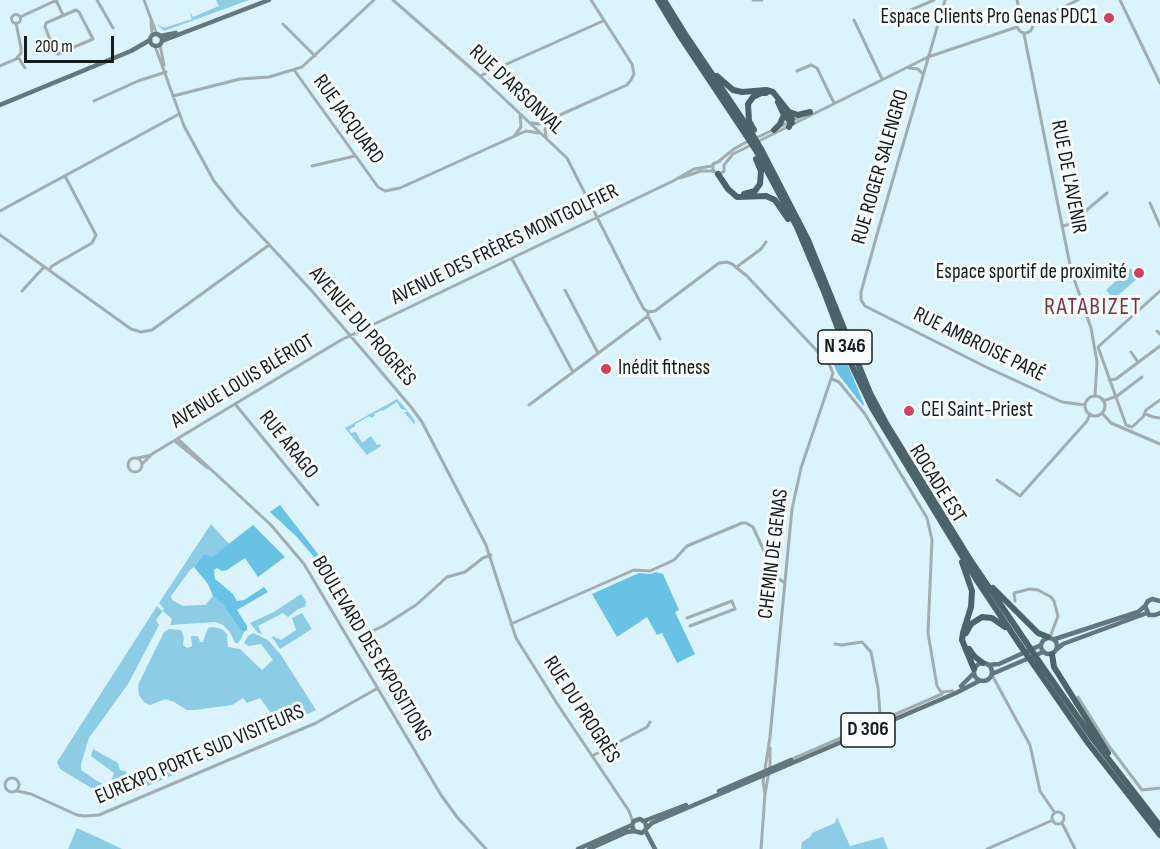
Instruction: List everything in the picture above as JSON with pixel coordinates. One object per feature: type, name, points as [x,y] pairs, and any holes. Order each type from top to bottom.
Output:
[{"type":"highway","points":[[658,0],[707,76],[707,82],[749,133]]},
{"type":"highway","name":"ROCADE EST","points":[[664,0],[785,192],[808,240],[870,393],[886,423],[1023,643]]},
{"type":"highway","points":[[706,66],[733,90],[773,92],[787,113],[791,124]]},
{"type":"highway","points":[[749,133],[748,104],[753,97],[761,93],[769,93],[776,98],[787,113],[798,115],[810,112]]},
{"type":"highway","points":[[774,129],[787,113]]},
{"type":"highway","points":[[718,169],[735,192],[743,194],[755,191],[762,175],[759,150]]},
{"type":"highway","name":"ROCADE EST","points":[[759,150],[812,261],[852,366],[883,428],[949,534],[1088,743],[1160,835]]},
{"type":"highway","points":[[718,169],[728,189],[737,197],[766,196],[776,200],[793,227],[807,258],[812,261]]},
{"type":"highway","points":[[949,534],[971,584],[972,598],[962,640],[974,671]]},
{"type":"highway","points":[[971,561],[996,591],[1038,633],[1051,638]]},
{"type":"highway","points":[[986,664],[971,653],[966,640],[968,629],[976,619],[987,617],[998,620],[1023,643]]},
{"type":"highway","points":[[1055,651],[1054,668],[1133,791]]},
{"type":"highway","name":"ROCADE EST","points":[[1037,664],[1160,826]]},
{"type":"main road","points":[[0,105],[156,41],[269,0]]},
{"type":"main road","points":[[1159,614],[1148,613],[1063,644],[1055,651],[1043,652],[1001,668],[979,681],[974,671],[978,665],[999,664],[1041,645],[1043,640],[1138,612],[1152,598],[1160,601]]},
{"type":"main road","points":[[1145,606],[1148,613]]},
{"type":"main road","points":[[1051,638],[1058,644],[1055,651]]},
{"type":"main road","points":[[1041,645],[1043,652]]},
{"type":"main road","points":[[986,664],[990,676]]},
{"type":"main road","name":"D 306","points":[[589,849],[790,760],[955,692],[969,680],[974,671]]},
{"type":"main road","name":"D 306","points":[[767,772],[979,681]]},
{"type":"main road","points":[[632,824],[641,827]]},
{"type":"main road","points":[[578,849],[632,824],[641,827]]},
{"type":"main road","name":"RUE DU PROGRÈS","points":[[641,827],[653,846]]},
{"type":"street","points":[[16,23],[20,21],[20,17],[56,0],[63,16]]},
{"type":"street","points":[[97,0],[113,28]]},
{"type":"street","name":"AVENUE DU PROGRÈS","points":[[144,0],[173,96],[194,146],[214,181],[422,422],[482,534],[491,555],[511,624]]},
{"type":"street","points":[[173,96],[240,79],[269,77],[302,67],[374,0]]},
{"type":"street","name":"RUE D'ARSONVAL","points":[[393,0],[480,76],[567,158],[660,339]]},
{"type":"street","points":[[528,122],[539,124],[627,85],[632,80],[634,74],[632,64],[591,0]]},
{"type":"street","points":[[753,0],[762,0]]},
{"type":"street","points":[[902,18],[901,14],[934,0]]},
{"type":"street","name":"RUE ROGER SALENGRO","points":[[862,303],[861,292],[945,0]]},
{"type":"street","points":[[1017,0],[1021,18]]},
{"type":"street","points":[[1033,22],[1078,0]]},
{"type":"street","points":[[1120,0],[1160,83]]},
{"type":"street","points":[[76,10],[79,12],[93,39],[58,54],[55,52],[45,27],[46,23],[63,16],[76,10]]},
{"type":"street","points":[[0,66],[18,57],[21,48],[16,23],[12,21],[12,17],[17,14],[20,17]]},
{"type":"street","points":[[1028,17],[1033,22],[1031,31],[1024,34],[1017,27],[1021,18],[1028,17]]},
{"type":"street","points":[[854,20],[882,79]]},
{"type":"street","points":[[480,76],[603,21]]},
{"type":"street","points":[[283,24],[315,56]]},
{"type":"street","name":"AVENUE DES FRÈRES MONTGOLFIER","points":[[350,336],[673,181],[701,171],[718,169],[738,150],[904,68],[928,57],[1017,27]]},
{"type":"street","name":"RUE DE L'AVENIR","points":[[1024,34],[1075,283],[1091,328],[1097,362],[1095,396]]},
{"type":"street","points":[[934,39],[935,50],[942,52]]},
{"type":"street","points":[[18,57],[25,68]]},
{"type":"street","points":[[797,71],[811,65],[817,68],[834,103]]},
{"type":"street","points":[[904,68],[918,69],[923,74]]},
{"type":"street","points":[[94,101],[165,70]]},
{"type":"street","name":"RUE JACQUARD","points":[[294,70],[378,187],[385,191],[400,188],[511,137],[529,131],[542,134]]},
{"type":"street","name":"AVENUE DES FRÈRES MONTGOLFIER","points":[[718,169],[715,162],[734,149],[774,129],[791,124],[810,112],[834,103]]},
{"type":"street","points":[[0,211],[180,114]]},
{"type":"street","points":[[511,137],[520,128],[520,114]]},
{"type":"street","points":[[546,138],[545,129],[553,118]]},
{"type":"street","points":[[312,166],[355,156]]},
{"type":"street","points":[[718,169],[719,161]]},
{"type":"street","points":[[49,270],[92,243],[96,235],[64,176]]},
{"type":"street","points":[[1063,226],[1070,224],[1107,193]]},
{"type":"street","points":[[1150,203],[1160,226]]},
{"type":"street","points":[[0,235],[137,332],[147,332],[269,245]]},
{"type":"street","points":[[737,267],[761,249],[766,242]]},
{"type":"street","points":[[512,259],[573,372]]},
{"type":"street","points":[[529,405],[648,314],[719,264],[727,262],[737,267],[832,369],[832,379],[838,382],[865,414],[927,518],[932,540],[928,633],[936,686],[940,692],[944,693]]},
{"type":"street","points":[[22,291],[45,267]]},
{"type":"street","points":[[565,290],[598,353]]},
{"type":"street","points":[[1160,291],[1098,345],[1126,425],[1132,427],[1146,410],[1160,400]]},
{"type":"street","name":"RUE AMBROISE PARÉ","points":[[862,303],[963,356],[1051,397],[1062,402],[1085,405]]},
{"type":"street","name":"AVENUE LOUIS BLÉRIOT","points":[[138,458],[152,454],[350,336]]},
{"type":"street","points":[[1109,380],[1116,379],[1160,346]]},
{"type":"street","points":[[1131,352],[1138,362]]},
{"type":"street","points":[[1103,401],[1115,397],[1142,377]]},
{"type":"street","name":"CHEMIN DE GENAS","points":[[760,849],[792,509],[798,480],[832,379]]},
{"type":"street","points":[[1095,396],[1103,401],[1102,413],[1097,416],[1087,411],[1085,405],[1089,397],[1095,396]]},
{"type":"street","name":"RUE ARAGO","points":[[235,404],[318,505]]},
{"type":"street","points":[[1102,413],[1111,423],[1160,444]]},
{"type":"street","points":[[997,480],[1020,496],[1087,421],[1090,414]]},
{"type":"street","points":[[1145,414],[1160,418]]},
{"type":"street","name":"BOULEVARD DES EXPOSITIONS","points":[[176,440],[275,530],[304,564],[449,807],[486,849]]},
{"type":"street","name":"AVENUE LOUIS BLÉRIOT","points":[[142,464],[152,454]]},
{"type":"street","points":[[138,458],[142,464],[138,470],[130,469],[129,460],[138,458]]},
{"type":"street","points":[[511,624],[634,570],[650,570],[664,564],[678,557],[687,546],[742,523],[753,527],[776,577],[785,583]]},
{"type":"street","points":[[364,635],[383,626],[416,604],[447,577],[465,572],[483,558],[491,555]]},
{"type":"street","points":[[1015,601],[1014,593],[1030,589],[1038,590],[1051,597],[1058,616],[1051,638]]},
{"type":"street","points":[[687,618],[732,601],[735,609],[690,626]]},
{"type":"street","name":"RUE DU PROGRÈS","points":[[511,624],[524,652],[641,827]]},
{"type":"street","points":[[835,644],[862,642],[868,649],[873,658],[876,673],[880,713],[878,721]]},
{"type":"street","points":[[998,684],[1001,668]]},
{"type":"street","points":[[990,676],[998,684],[1032,750],[1040,791],[1054,813],[1053,820]]},
{"type":"street","name":"EUREXPO PORTE SUD VISITEURS","points":[[17,791],[31,794],[77,814],[92,816],[102,814],[316,723],[378,688]]},
{"type":"street","points":[[790,760],[944,693],[955,692]]},
{"type":"street","points":[[1078,696],[1108,745],[1142,790],[1160,788]]},
{"type":"street","points":[[880,713],[886,718]]},
{"type":"street","points":[[592,756],[646,727],[650,722]]},
{"type":"street","points":[[9,778],[18,780],[20,785],[17,791],[12,792],[5,787],[9,778]]},
{"type":"street","name":"EUREXPO PORTE SUD VISITEURS","points":[[20,785],[31,794]]},
{"type":"street","name":"RUE DU PROGRÈS","points":[[629,811],[632,824]]},
{"type":"street","points":[[1054,813],[1064,814],[1065,818],[1062,823]]},
{"type":"street","points":[[1053,820],[1056,824],[1062,823]]},
{"type":"street","points":[[987,849],[1053,820]]},
{"type":"street","points":[[1062,823],[1075,849]]},
{"type":"shaded area","points":[[216,0],[249,0],[164,31],[157,24],[164,28],[192,19],[189,11],[193,17],[219,6]]},
{"type":"shaded area","points":[[1130,268],[1139,277],[1114,299],[1106,290]]},
{"type":"shaded area","points":[[842,351],[863,406],[838,374],[831,359]]},
{"type":"shaded area","points":[[397,399],[413,418],[412,420],[414,419],[415,425],[404,412],[407,412],[406,410],[401,409],[397,402],[374,414],[375,416],[371,418],[370,416],[355,424],[349,430],[351,433],[356,432],[362,443],[371,436],[377,445],[381,446],[367,455],[345,428]]},
{"type":"shaded area","points":[[280,505],[318,554],[346,607],[344,608],[315,558],[296,536],[270,512]]},
{"type":"shaded area","points":[[211,524],[229,544],[211,558],[204,554],[171,596],[172,600],[183,606],[205,605],[213,596],[224,606],[240,630],[244,632],[242,637],[238,643],[235,643],[230,632],[216,622],[170,625],[172,619],[163,611],[156,620],[159,625],[128,684],[89,738],[81,770],[109,787],[114,773],[91,756],[93,749],[118,763],[120,770],[125,771],[138,784],[153,775],[162,776],[159,770],[197,760],[197,753],[210,742],[220,740],[224,753],[113,801],[60,769],[57,762],[157,606],[162,611],[164,609],[159,603]]},
{"type":"shaded area","points":[[253,525],[285,557],[258,577],[245,558],[227,570],[222,571],[217,568],[214,570],[215,579],[233,594],[237,601],[244,600],[264,587],[268,592],[237,610],[247,626],[244,632],[240,630],[224,606],[213,596],[208,584],[194,567],[204,554],[212,557]]},
{"type":"shaded area","points":[[639,573],[663,574],[679,610],[675,612],[695,654],[677,663],[662,633],[657,635],[647,617],[617,637],[592,594]]},
{"type":"shaded area","points":[[301,594],[306,601],[305,607],[298,609],[288,617],[283,613],[258,626],[262,634],[258,633],[250,623],[274,612]]},
{"type":"shaded area","points":[[302,613],[312,629],[280,649],[272,637],[281,640],[296,630],[292,618]]},
{"type":"shaded area","points":[[208,628],[222,629],[227,634],[228,647],[240,649],[262,670],[273,660],[261,644],[249,646],[244,643],[253,633],[268,640],[281,655],[316,710],[281,727],[260,698],[247,703],[243,698],[232,705],[195,710],[187,710],[166,699],[150,705],[144,702],[139,695],[138,685],[164,632],[169,629],[181,630],[184,638],[183,645],[187,648],[192,646],[191,636],[198,636],[200,642],[203,642]]},
{"type":"shaded area","points":[[837,817],[850,846],[883,837],[888,849],[801,849],[802,842],[812,833],[835,823]]},
{"type":"shaded area","points":[[77,828],[101,839],[122,849],[68,849]]},
{"type":"place","name":"Espace Clients Pro Genas PDC1","points":[[1109,18]]},
{"type":"place","name":"Espace sportif de proximité","points":[[1139,273]]},
{"type":"place","name":"Inédit fitness","points":[[606,369]]},
{"type":"place","name":"CEI Saint-Priest","points":[[909,411]]},
{"type":"district","name":"RATABIZET","points":[[1093,308]]}]
